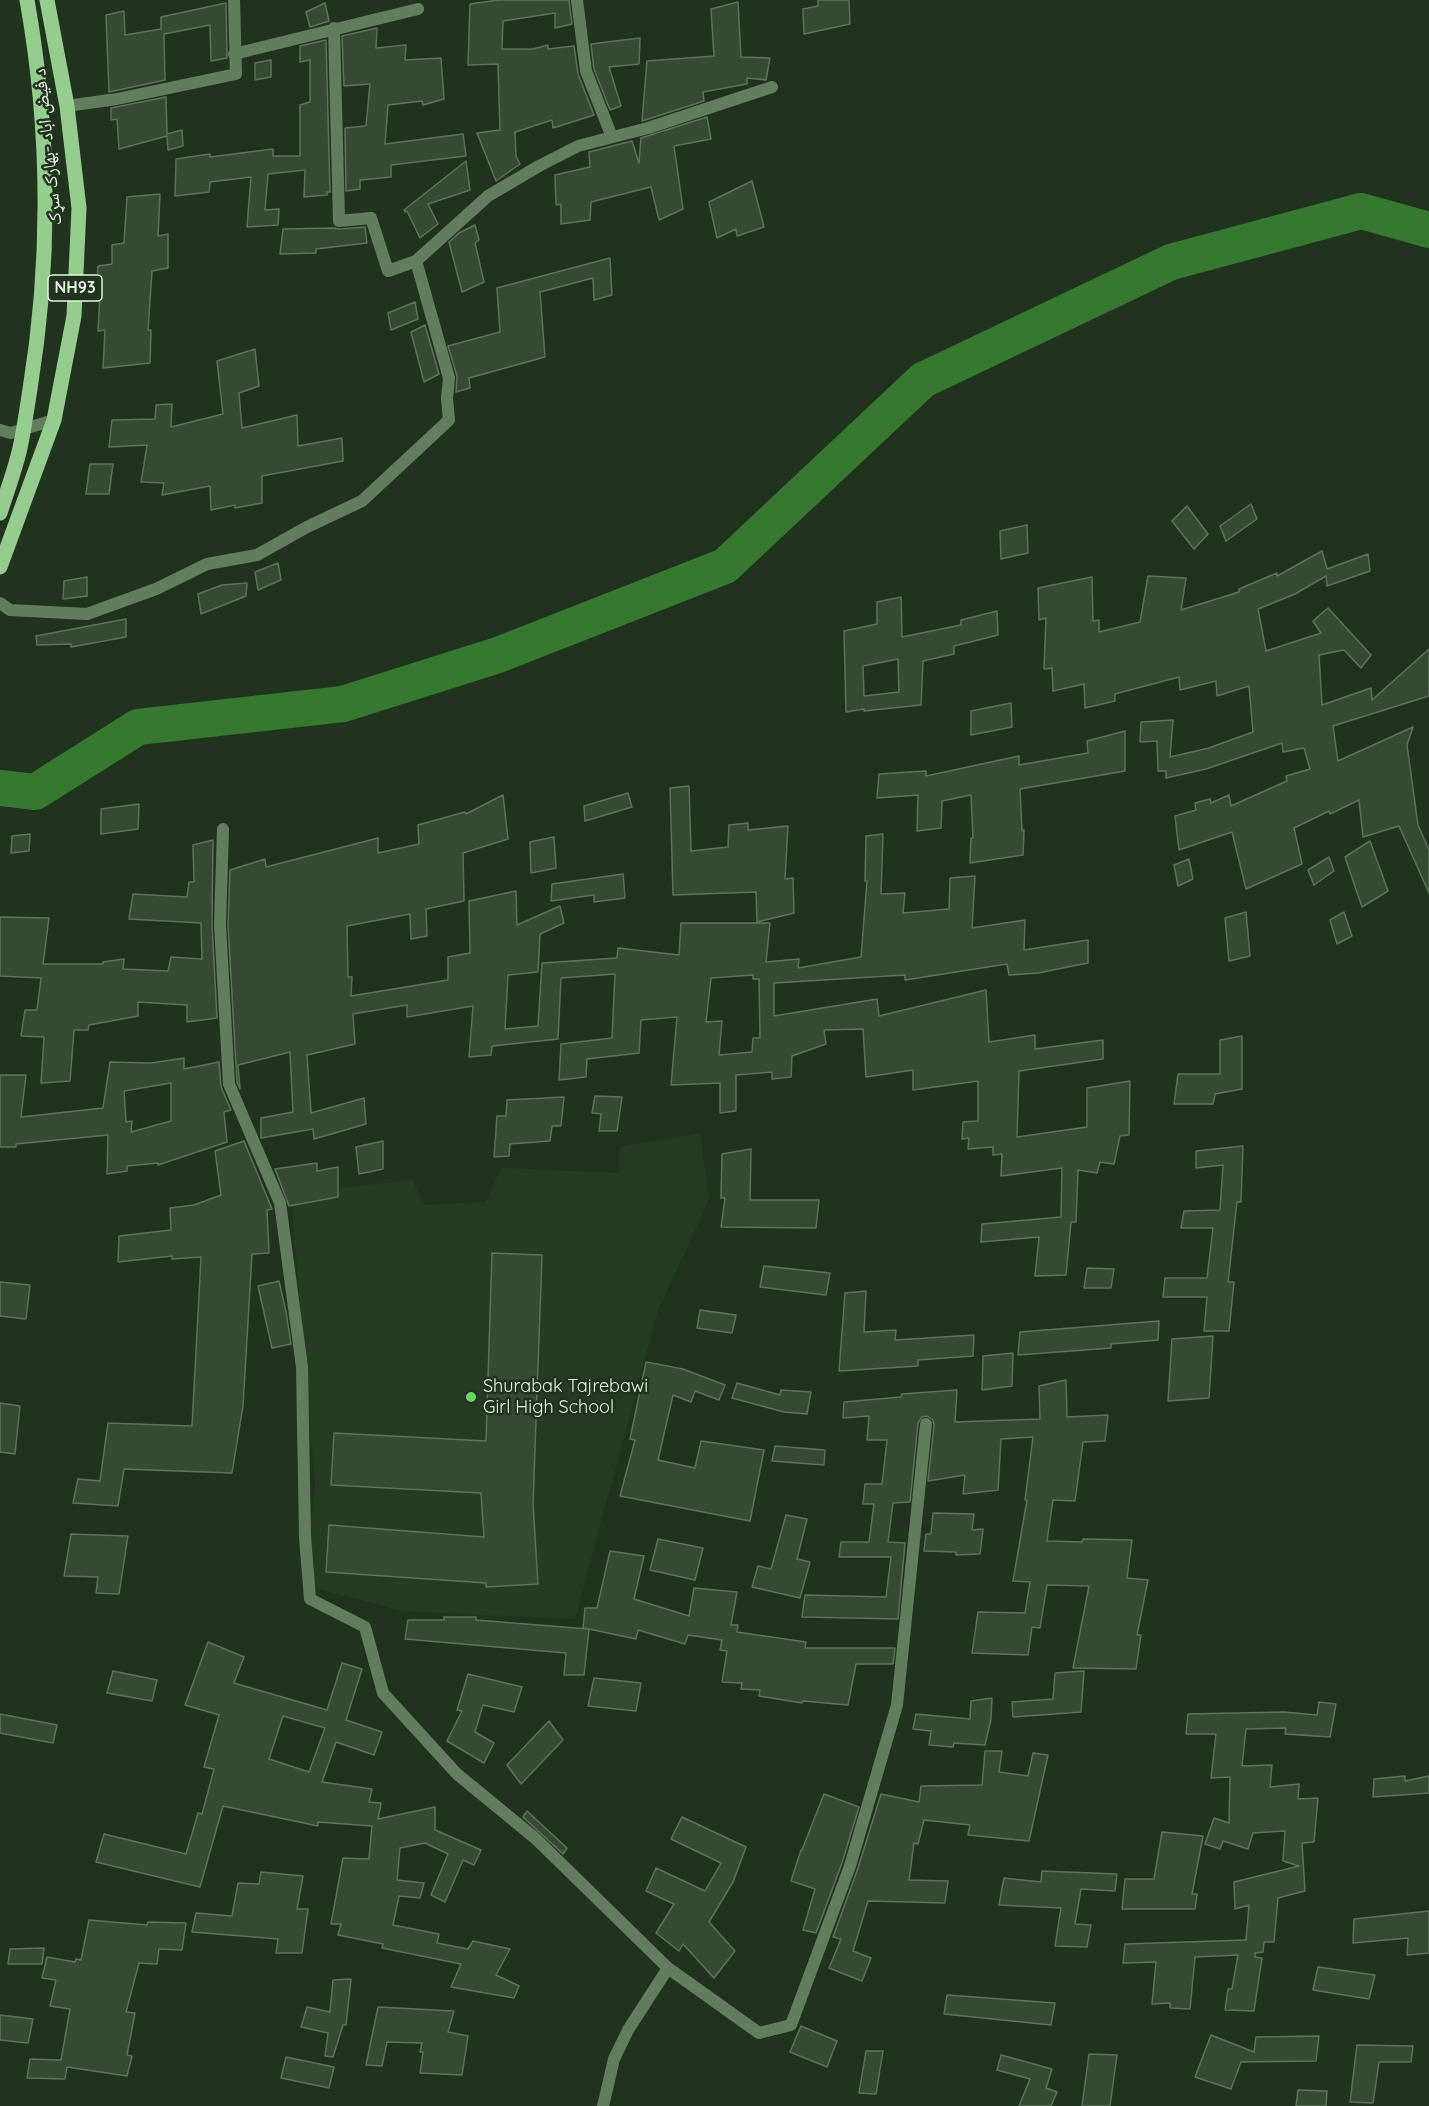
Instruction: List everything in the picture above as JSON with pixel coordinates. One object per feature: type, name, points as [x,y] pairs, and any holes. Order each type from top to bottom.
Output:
[{"type":"main road","name":"د فیض اباد -بهارک سړک","points":[[0,513],[20,448],[37,346],[45,250],[45,153],[36,49],[27,0]]},
{"type":"main road","name":"د فیض اباد -بهارک سړک","points":[[0,567],[54,420],[74,316],[79,208],[67,106],[47,0]]},
{"type":"street","points":[[67,106],[117,99],[236,74],[234,0]]},
{"type":"street","points":[[577,0],[586,71],[612,137]]},
{"type":"street","points":[[234,54],[418,9]]},
{"type":"street","points":[[334,28],[339,221],[371,218],[388,270],[416,261],[488,196],[578,146],[648,128],[772,87]]},
{"type":"street","points":[[0,603],[10,610],[87,614],[156,589],[207,564],[257,555],[307,527],[362,501],[449,420],[447,398],[449,378],[416,261]]},
{"type":"street","points":[[0,430],[11,433],[54,420]]},
{"type":"street","points":[[223,829],[220,925],[229,1084],[280,1203],[302,1367],[305,1537],[310,1599],[365,1627],[383,1693],[457,1774],[535,1838],[668,1968],[759,2033],[791,2025],[850,1866],[897,1705],[926,1424]]},
{"type":"street","points":[[603,2106],[614,2059],[623,2040],[668,1968]]},
{"type":"shaded area","name":"Shurabak Tajrebawi Girl High School","points":[[700,1133],[709,1200],[658,1310],[575,1619],[403,1611],[315,1588],[308,1561],[315,1484],[291,1194],[412,1180],[425,1205],[486,1202],[501,1168],[619,1173],[620,1147]]},
{"type":"building","points":[[499,0],[569,0],[572,24],[555,28],[555,13],[503,21],[502,49],[533,49],[548,45],[548,49],[574,46],[578,74],[594,115],[553,128],[552,120],[515,132],[516,156],[520,164],[496,181],[477,133],[500,130],[498,64],[468,65],[470,4]]},
{"type":"building","points":[[818,0],[849,0],[850,24],[804,34],[803,9],[818,6]]},
{"type":"building","points":[[738,2],[741,57],[770,58],[766,80],[747,78],[747,84],[703,92],[704,101],[642,121],[647,61],[714,56],[711,9]]},
{"type":"building","points":[[226,3],[227,58],[211,61],[210,25],[164,34],[165,80],[109,92],[106,15],[124,11],[125,35],[161,29],[161,17]]},
{"type":"building","points":[[325,3],[329,21],[310,27],[306,12]]},
{"type":"building","points":[[377,28],[376,48],[406,45],[405,60],[441,58],[444,99],[423,105],[422,101],[388,105],[385,144],[463,134],[466,156],[391,165],[391,177],[360,180],[360,189],[346,191],[345,128],[366,126],[370,84],[344,86],[342,36]]},
{"type":"building","points":[[640,38],[639,64],[609,67],[621,106],[610,110],[594,69],[591,44]]},
{"type":"building","points":[[326,40],[330,192],[327,192],[327,195],[304,197],[305,170],[268,174],[265,210],[279,209],[278,225],[247,227],[251,177],[210,182],[209,192],[175,196],[176,159],[273,149],[273,156],[300,156],[300,105],[310,102],[310,60],[300,62],[300,46]]},
{"type":"building","points":[[271,60],[271,77],[255,80],[255,63]]},
{"type":"building","points":[[166,97],[167,134],[182,130],[183,146],[168,150],[167,136],[119,149],[117,119],[111,120],[111,108]]},
{"type":"building","points":[[707,117],[711,139],[674,146],[683,209],[659,220],[651,187],[591,202],[590,220],[561,224],[561,204],[556,205],[555,175],[590,167],[589,152],[632,141],[639,163],[641,138]]},
{"type":"building","points":[[466,161],[470,190],[428,204],[438,224],[420,238],[407,211],[404,210]]},
{"type":"building","points":[[752,181],[764,227],[737,236],[736,229],[717,238],[709,202]]},
{"type":"building","points":[[160,194],[158,236],[168,234],[168,268],[152,271],[148,330],[151,330],[150,363],[103,368],[105,330],[98,331],[100,294],[97,295],[98,266],[112,264],[112,245],[124,243],[127,197]]},
{"type":"building","points":[[475,225],[479,240],[475,243],[484,282],[462,292],[449,242],[459,233]]},
{"type":"building","points":[[365,227],[367,243],[316,249],[316,253],[280,254],[283,229]]},
{"type":"building","points":[[610,258],[612,295],[594,300],[593,278],[540,292],[545,357],[469,378],[470,388],[456,392],[457,376],[448,346],[500,332],[497,288]]},
{"type":"building","points":[[415,302],[418,319],[391,330],[388,313]]},
{"type":"building","points":[[425,325],[439,374],[424,382],[411,332]]},
{"type":"building","points":[[255,349],[259,386],[239,393],[242,428],[297,415],[298,446],[342,438],[343,461],[262,476],[262,503],[211,510],[210,486],[162,495],[164,483],[141,482],[147,445],[109,447],[112,420],[155,419],[156,405],[172,404],[171,427],[223,414],[217,361]]},
{"type":"building","points":[[90,464],[113,464],[109,494],[86,494]]},
{"type":"building","points":[[1251,504],[1257,519],[1226,541],[1220,526]]},
{"type":"building","points":[[1187,506],[1208,534],[1194,549],[1172,521]]},
{"type":"building","points":[[1027,525],[1028,553],[1001,559],[1000,531]]},
{"type":"building","points":[[1322,551],[1327,569],[1368,554],[1370,571],[1327,586],[1326,576],[1295,594],[1258,609],[1266,651],[1321,633],[1313,621],[1328,608],[1371,655],[1361,668],[1344,650],[1319,655],[1322,705],[1371,688],[1372,700],[1429,649],[1429,696],[1333,726],[1338,761],[1413,727],[1407,745],[1418,825],[1429,850],[1429,893],[1399,826],[1363,837],[1359,800],[1294,828],[1302,864],[1246,889],[1232,832],[1179,850],[1175,816],[1196,810],[1195,803],[1210,799],[1211,803],[1229,795],[1231,806],[1287,781],[1286,776],[1310,769],[1304,748],[1283,752],[1282,743],[1206,769],[1166,778],[1166,771],[1158,771],[1157,741],[1140,742],[1141,722],[1173,720],[1170,757],[1209,748],[1253,732],[1249,686],[1217,696],[1216,681],[1180,690],[1179,677],[1115,694],[1115,701],[1085,708],[1084,684],[1053,691],[1052,668],[1044,669],[1046,618],[1039,620],[1038,588],[1092,577],[1093,621],[1099,620],[1099,632],[1140,622],[1148,576],[1186,578],[1181,610],[1239,592],[1239,589],[1277,573],[1277,576]]},
{"type":"building","points":[[278,563],[281,580],[258,590],[255,572]]},
{"type":"building","points":[[87,577],[87,596],[63,599],[64,581]]},
{"type":"building","points":[[247,583],[246,596],[201,614],[198,594],[222,585]]},
{"type":"building","points":[[901,597],[902,637],[961,625],[961,620],[997,611],[998,635],[954,646],[954,654],[923,661],[921,705],[846,712],[844,631],[877,624],[877,602]],"holes":[[[898,659],[899,692],[864,696],[863,666]]]},
{"type":"building","points":[[126,619],[126,637],[71,647],[71,644],[37,645],[36,636]]},
{"type":"building","points":[[1011,703],[1012,727],[971,735],[971,711]]},
{"type":"building","points":[[1125,731],[1125,771],[1020,789],[1022,831],[1024,830],[1023,855],[970,863],[971,838],[973,838],[971,795],[942,801],[941,828],[917,831],[918,795],[877,798],[879,774],[926,771],[926,776],[1019,756],[1019,765],[1088,753],[1087,741]]},
{"type":"building","points":[[689,786],[691,851],[728,847],[729,825],[748,823],[748,830],[788,826],[785,879],[793,878],[794,913],[757,922],[756,892],[673,895],[670,788]]},
{"type":"building","points":[[628,793],[632,807],[585,821],[584,806]]},
{"type":"building","points":[[503,795],[508,839],[463,853],[464,901],[426,909],[427,936],[411,939],[410,914],[347,926],[348,977],[352,977],[351,996],[448,980],[448,957],[470,953],[469,901],[516,891],[517,925],[560,906],[564,923],[540,934],[538,972],[508,975],[505,1029],[538,1026],[542,963],[617,958],[618,948],[679,955],[681,923],[770,923],[766,962],[799,959],[798,968],[861,957],[867,881],[865,881],[866,836],[883,834],[881,894],[905,893],[903,913],[949,909],[950,878],[975,876],[972,928],[1025,920],[1024,950],[1088,940],[1088,963],[1038,973],[1009,975],[1007,964],[905,980],[905,975],[774,983],[774,1016],[877,999],[879,1016],[986,990],[989,1042],[1035,1035],[1035,1049],[1103,1040],[1103,1059],[1019,1071],[1017,1137],[1087,1127],[1087,1088],[1130,1081],[1129,1135],[1120,1136],[1114,1164],[1100,1162],[1097,1173],[1078,1170],[1076,1222],[1071,1222],[1066,1275],[1035,1276],[1039,1237],[981,1242],[982,1224],[1061,1217],[1062,1168],[1001,1176],[1002,1154],[993,1155],[993,1147],[968,1149],[969,1138],[962,1139],[963,1122],[978,1121],[978,1081],[913,1090],[913,1070],[866,1077],[863,1029],[824,1030],[826,1044],[792,1056],[791,1077],[772,1079],[772,1072],[736,1075],[736,1111],[720,1113],[720,1083],[671,1085],[677,1017],[641,1020],[639,1053],[587,1059],[586,1077],[559,1080],[561,1044],[612,1038],[615,974],[561,978],[558,1039],[492,1046],[491,1055],[469,1057],[473,1006],[407,1017],[407,1005],[353,1014],[355,1044],[307,1055],[311,1113],[364,1098],[366,1124],[314,1139],[313,1129],[261,1138],[261,1118],[293,1112],[290,1052],[238,1065],[240,1089],[237,1082],[228,925],[230,870],[265,859],[266,867],[378,838],[378,853],[419,844],[418,825],[465,812],[466,814]],"holes":[[[753,975],[753,979],[759,979],[760,1038],[753,1038],[752,1052],[719,1055],[722,1021],[706,1022],[711,978]]]},
{"type":"building","points":[[139,804],[138,829],[101,834],[101,809]]},
{"type":"building","points":[[30,834],[29,851],[11,853],[12,836]]},
{"type":"building","points":[[554,837],[556,868],[531,873],[530,842]]},
{"type":"building","points":[[213,840],[212,925],[217,1018],[187,1022],[187,1005],[138,1002],[138,1016],[89,1025],[88,1030],[74,1030],[70,1081],[41,1083],[44,1037],[21,1036],[25,1010],[37,1010],[41,978],[0,976],[0,917],[49,918],[43,964],[103,964],[103,962],[124,959],[123,969],[168,971],[171,957],[202,959],[201,923],[129,919],[133,894],[187,897],[189,882],[194,882],[193,845]]},
{"type":"building","points":[[1370,841],[1388,891],[1362,907],[1345,857]]},
{"type":"building","points":[[1329,857],[1334,871],[1314,885],[1308,870]]},
{"type":"building","points":[[1189,859],[1193,879],[1178,886],[1174,865]]},
{"type":"building","points":[[623,874],[625,898],[594,902],[594,895],[551,901],[552,884]]},
{"type":"building","points":[[1246,912],[1250,956],[1229,961],[1225,918]]},
{"type":"building","points":[[1344,912],[1352,936],[1337,944],[1330,920]]},
{"type":"building","points":[[1242,1036],[1242,1089],[1215,1094],[1213,1104],[1174,1104],[1178,1074],[1220,1074],[1220,1040]]},
{"type":"building","points":[[184,1058],[184,1069],[219,1062],[221,1087],[231,1110],[224,1112],[227,1142],[158,1165],[158,1163],[127,1166],[127,1171],[107,1174],[108,1135],[0,1147],[0,1075],[26,1075],[21,1117],[103,1108],[110,1062],[151,1063]],"holes":[[[171,1083],[171,1121],[131,1132],[132,1121],[126,1122],[124,1091]]]},
{"type":"building","points":[[595,1096],[622,1097],[617,1131],[599,1131],[601,1114],[592,1113]]},
{"type":"building","points":[[564,1097],[561,1126],[552,1126],[550,1141],[510,1144],[509,1156],[494,1157],[497,1116],[506,1116],[507,1100]]},
{"type":"building","points":[[244,1141],[272,1209],[267,1210],[269,1253],[252,1254],[243,1406],[232,1473],[124,1469],[118,1506],[73,1503],[78,1479],[100,1481],[108,1423],[192,1426],[201,1257],[172,1259],[172,1256],[118,1262],[119,1236],[171,1230],[170,1208],[194,1205],[221,1195],[215,1151]]},
{"type":"building","points":[[383,1141],[383,1169],[359,1174],[356,1147]]},
{"type":"building","points":[[1243,1146],[1241,1202],[1237,1202],[1228,1282],[1234,1282],[1229,1331],[1204,1331],[1207,1297],[1163,1297],[1165,1278],[1207,1278],[1213,1228],[1181,1228],[1184,1211],[1220,1210],[1223,1165],[1196,1168],[1196,1151]]},
{"type":"building","points":[[751,1149],[750,1200],[819,1200],[816,1228],[721,1227],[725,1198],[721,1198],[722,1154]]},
{"type":"building","points":[[317,1163],[317,1171],[338,1167],[338,1197],[289,1206],[275,1169]]},
{"type":"building","points":[[492,1253],[542,1255],[533,1504],[538,1584],[486,1587],[486,1583],[326,1572],[329,1525],[484,1537],[481,1493],[331,1485],[334,1433],[486,1441]]},
{"type":"building","points":[[764,1266],[830,1273],[826,1295],[760,1287]]},
{"type":"building","points":[[1087,1268],[1114,1269],[1111,1288],[1084,1288]]},
{"type":"building","points":[[279,1281],[291,1344],[272,1348],[258,1286]]},
{"type":"building","points":[[0,1282],[30,1285],[26,1319],[0,1316]]},
{"type":"building","points":[[866,1291],[864,1332],[896,1330],[895,1340],[974,1335],[973,1356],[918,1360],[918,1366],[839,1371],[845,1293]]},
{"type":"building","points":[[700,1310],[736,1315],[732,1333],[697,1328]]},
{"type":"building","points":[[1159,1321],[1158,1340],[1111,1344],[1111,1348],[1018,1355],[1020,1332]]},
{"type":"building","points":[[1213,1336],[1209,1398],[1168,1401],[1172,1339]]},
{"type":"building","points":[[1013,1353],[1012,1386],[982,1390],[983,1356]]},
{"type":"building","points":[[646,1362],[683,1369],[725,1385],[719,1400],[695,1391],[691,1402],[673,1395],[658,1460],[695,1468],[701,1441],[764,1450],[750,1521],[620,1496],[635,1440],[630,1439]]},
{"type":"building","points":[[1066,1380],[1067,1417],[1108,1415],[1105,1441],[1083,1442],[1075,1501],[1053,1500],[1047,1541],[1132,1540],[1127,1578],[1148,1580],[1137,1635],[1141,1635],[1136,1669],[1073,1668],[1089,1586],[1047,1585],[1040,1628],[1032,1627],[1028,1655],[972,1653],[978,1612],[1025,1613],[1030,1582],[1013,1581],[1027,1500],[1025,1500],[1033,1437],[1001,1439],[998,1490],[963,1494],[965,1475],[928,1481],[934,1425],[933,1420],[927,1416],[922,1417],[918,1423],[910,1502],[893,1503],[888,1542],[905,1543],[898,1619],[802,1617],[805,1595],[886,1597],[891,1557],[839,1557],[841,1542],[869,1542],[874,1504],[863,1504],[865,1484],[882,1484],[887,1440],[867,1440],[869,1416],[843,1418],[844,1402],[901,1397],[902,1394],[957,1390],[955,1422],[1040,1419],[1039,1386]]},
{"type":"building","points":[[737,1383],[780,1395],[781,1390],[811,1392],[807,1414],[784,1412],[732,1398]]},
{"type":"building","points":[[0,1403],[20,1406],[15,1454],[0,1452]]},
{"type":"building","points":[[775,1446],[825,1450],[824,1465],[772,1461]]},
{"type":"building","points":[[933,1513],[974,1514],[972,1530],[983,1529],[980,1554],[956,1555],[956,1552],[924,1551],[926,1534],[931,1534]]},
{"type":"building","points":[[786,1515],[807,1519],[797,1559],[810,1562],[800,1598],[752,1587],[758,1566],[771,1569]]},
{"type":"building","points":[[71,1534],[128,1536],[119,1594],[96,1593],[98,1577],[64,1576]]},
{"type":"building","points":[[658,1539],[703,1548],[695,1580],[650,1570]]},
{"type":"building","points":[[610,1551],[644,1556],[634,1599],[689,1616],[694,1588],[737,1592],[731,1625],[738,1625],[737,1632],[806,1642],[805,1648],[895,1648],[893,1664],[856,1664],[848,1705],[803,1701],[802,1703],[759,1696],[760,1690],[741,1689],[742,1683],[722,1682],[727,1651],[720,1650],[722,1640],[688,1635],[685,1644],[638,1630],[636,1639],[589,1629],[584,1675],[564,1675],[566,1653],[405,1639],[408,1620],[444,1620],[444,1617],[476,1617],[476,1620],[588,1629],[583,1628],[585,1608],[597,1608]]},
{"type":"building","points":[[208,1642],[244,1657],[234,1683],[327,1710],[342,1663],[362,1669],[346,1720],[382,1732],[374,1755],[336,1742],[322,1782],[372,1789],[369,1802],[381,1803],[378,1819],[435,1807],[435,1830],[481,1850],[474,1865],[463,1860],[445,1902],[431,1895],[448,1854],[425,1843],[400,1848],[397,1880],[424,1883],[420,1898],[399,1896],[393,1925],[439,1934],[437,1943],[468,1949],[473,1941],[510,1949],[496,1975],[519,1986],[514,1998],[451,1987],[461,1964],[382,1948],[383,1944],[338,1935],[341,1924],[331,1924],[343,1858],[369,1859],[372,1826],[318,1822],[318,1826],[223,1806],[200,1887],[96,1862],[104,1834],[186,1854],[198,1813],[202,1814],[214,1769],[204,1767],[219,1715],[185,1705]],"holes":[[[283,1716],[325,1728],[309,1772],[269,1759]]]},
{"type":"building","points":[[113,1671],[157,1680],[152,1701],[107,1693]]},
{"type":"building","points":[[1084,1671],[1081,1712],[1013,1717],[1012,1702],[1053,1699],[1055,1673]]},
{"type":"building","points":[[468,1674],[522,1687],[514,1712],[483,1705],[475,1732],[494,1743],[484,1763],[447,1741],[462,1711],[457,1710]]},
{"type":"building","points":[[594,1678],[641,1683],[636,1711],[588,1706]]},
{"type":"building","points":[[992,1698],[991,1719],[985,1745],[954,1743],[953,1747],[929,1745],[931,1731],[913,1729],[916,1714],[970,1719],[971,1701]]},
{"type":"building","points":[[1319,1702],[1336,1704],[1330,1737],[1285,1734],[1286,1728],[1246,1729],[1242,1766],[1272,1765],[1270,1787],[1299,1784],[1298,1799],[1318,1798],[1314,1842],[1302,1843],[1305,1891],[1278,1898],[1274,1942],[1264,1942],[1263,1952],[1255,1953],[1255,1957],[1262,1958],[1254,2011],[1225,2010],[1228,1989],[1232,1989],[1238,1955],[1195,1957],[1190,2009],[1170,2008],[1170,2003],[1152,2004],[1156,1962],[1123,1963],[1125,1944],[1246,1940],[1249,1905],[1235,1909],[1234,1882],[1299,1866],[1283,1861],[1285,1831],[1253,1833],[1248,1849],[1223,1841],[1220,1849],[1205,1844],[1214,1818],[1229,1823],[1230,1777],[1211,1778],[1216,1734],[1186,1734],[1188,1714],[1284,1712],[1317,1715]]},
{"type":"building","points":[[0,1714],[57,1725],[53,1743],[0,1733]]},
{"type":"building","points":[[549,1721],[563,1740],[521,1784],[507,1765]]},
{"type":"building","points":[[985,1751],[1002,1751],[999,1772],[1028,1776],[1033,1753],[1048,1755],[1029,1841],[968,1835],[970,1825],[924,1820],[918,1844],[914,1843],[909,1880],[948,1881],[945,1903],[868,1901],[853,1951],[871,1958],[862,1981],[829,1968],[841,1939],[833,1937],[881,1794],[919,1802],[921,1786],[982,1785]]},
{"type":"building","points":[[1405,1776],[1405,1781],[1429,1776],[1429,1793],[1373,1797],[1374,1779]]},
{"type":"building","points":[[824,1794],[859,1807],[842,1863],[816,1933],[803,1930],[815,1889],[791,1881]]},
{"type":"building","points":[[527,1811],[567,1848],[563,1854],[523,1817]]},
{"type":"building","points":[[682,1817],[746,1847],[733,1882],[709,1922],[735,1951],[714,1978],[683,1944],[679,1951],[656,1933],[674,1904],[646,1891],[656,1868],[705,1891],[721,1863],[671,1839]]},
{"type":"building","points":[[1162,1832],[1203,1836],[1192,1894],[1197,1894],[1195,1909],[1122,1909],[1125,1879],[1154,1879]]},
{"type":"building","points":[[1042,1871],[1117,1874],[1115,1891],[1081,1889],[1075,1924],[1091,1925],[1087,1947],[1055,1946],[1061,1908],[999,1905],[1004,1878],[1041,1882]]},
{"type":"building","points":[[261,1872],[303,1876],[297,1909],[308,1909],[302,1953],[276,1953],[278,1939],[192,1932],[196,1913],[232,1916],[238,1883],[259,1884]]},
{"type":"building","points":[[1429,1911],[1429,1953],[1407,1955],[1408,1938],[1353,1943],[1354,1919]]},
{"type":"building","points":[[89,1920],[147,1925],[148,1922],[186,1923],[182,1950],[159,1949],[157,1964],[139,1963],[126,2012],[135,2013],[127,2055],[132,2056],[127,2076],[67,2067],[65,2079],[27,2078],[30,2059],[61,2060],[70,2009],[50,2006],[56,1980],[42,1978],[47,1957],[75,1962],[76,1959],[81,1960]]},
{"type":"building","points":[[44,1948],[42,1964],[8,1964],[10,1949]]},
{"type":"building","points":[[1318,1967],[1375,1975],[1369,1999],[1313,1990]]},
{"type":"building","points":[[351,1979],[346,2025],[343,2025],[333,2057],[325,2056],[328,2033],[301,2027],[307,2007],[330,2012],[333,1980]]},
{"type":"building","points":[[947,1995],[1055,2003],[1051,2025],[944,2014]]},
{"type":"building","points":[[378,2007],[454,2011],[448,2032],[468,2036],[462,2075],[420,2073],[422,2043],[387,2042],[382,2066],[366,2065]]},
{"type":"building","points":[[0,2015],[33,2019],[28,2043],[0,2040]]},
{"type":"building","points":[[801,2026],[837,2041],[827,2067],[790,2052]]},
{"type":"building","points":[[1211,2035],[1254,2052],[1256,2037],[1319,2036],[1316,2061],[1241,2062],[1231,2089],[1195,2077]]},
{"type":"building","points":[[1357,2045],[1413,2046],[1411,2062],[1379,2062],[1373,2103],[1350,2102]]},
{"type":"building","points":[[866,2051],[883,2051],[876,2094],[859,2093]]},
{"type":"building","points":[[1089,2054],[1117,2055],[1110,2106],[1082,2106]]},
{"type":"building","points":[[1001,2055],[1052,2069],[1046,2088],[1057,2092],[1051,2106],[1019,2106],[1030,2079],[997,2070]]},
{"type":"building","points":[[286,2057],[334,2067],[329,2088],[281,2078]]},
{"type":"building","points":[[1298,2090],[1327,2091],[1326,2106],[1296,2106]]},
{"type":"waterway","points":[[0,788],[35,792],[138,727],[343,704],[498,655],[725,566],[923,380],[1171,262],[1361,211],[1429,230]]},
{"type":"place","name":"Shurabak Tajrebawi Girl High School","points":[[471,1397]]}]
